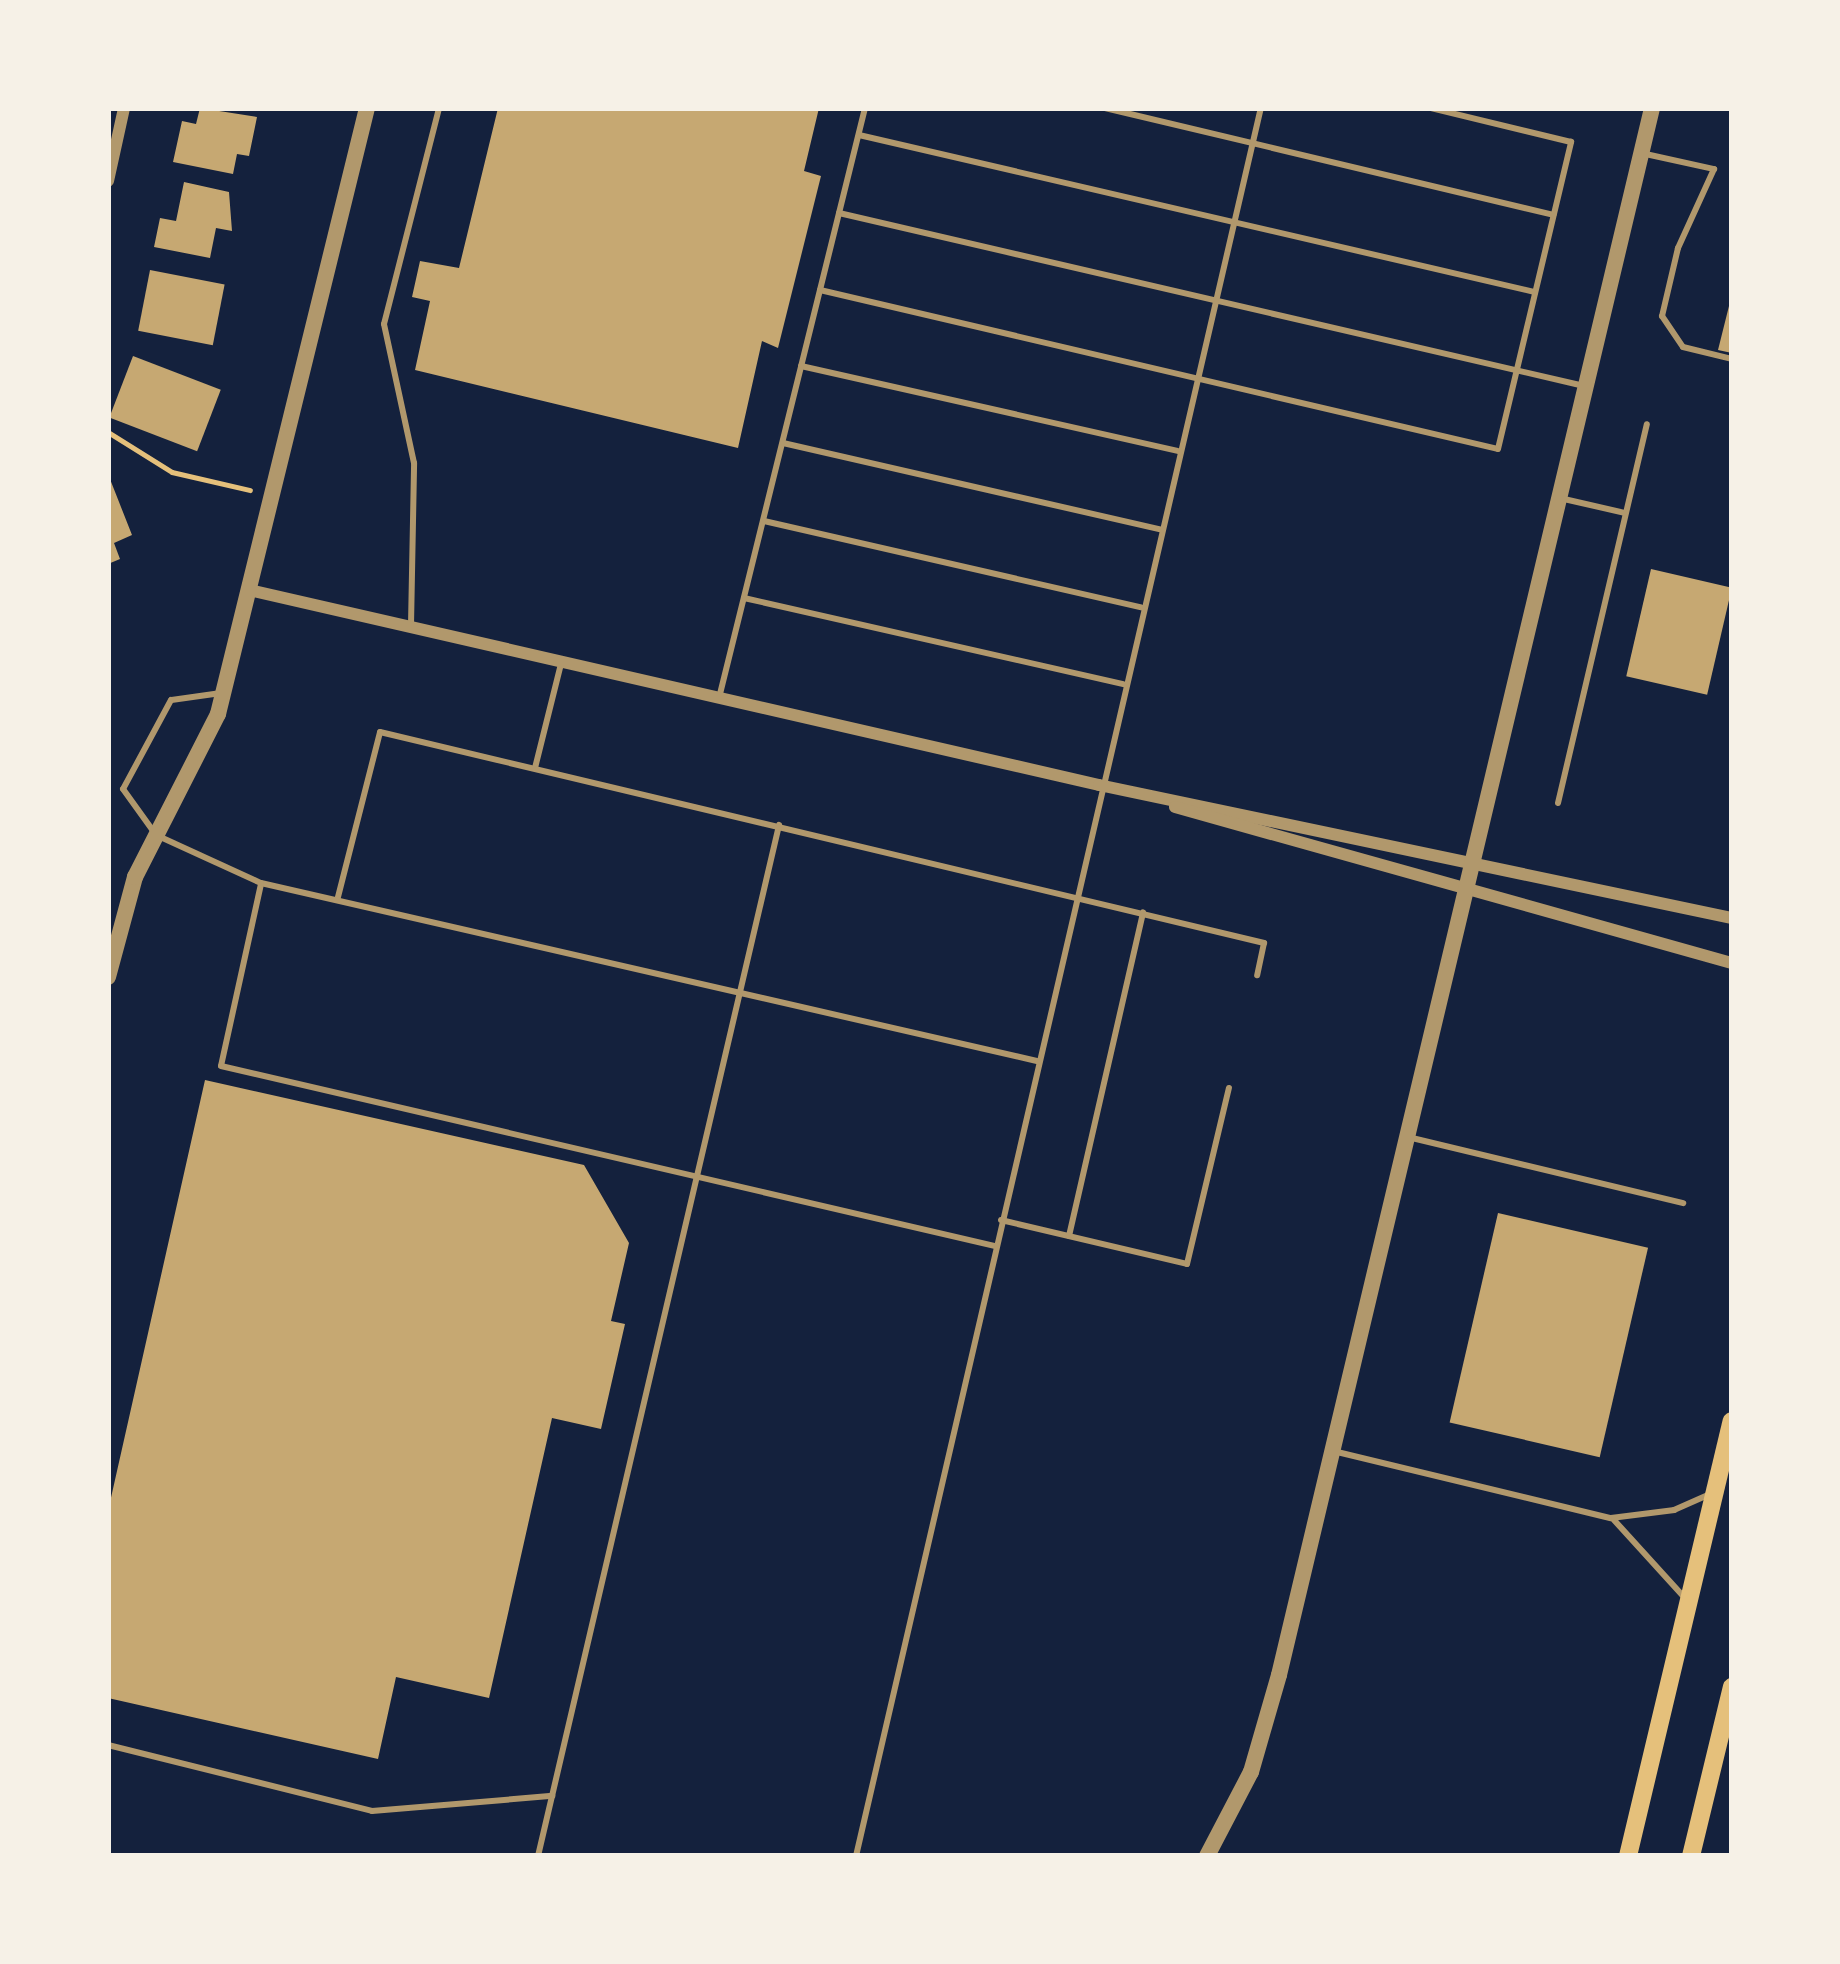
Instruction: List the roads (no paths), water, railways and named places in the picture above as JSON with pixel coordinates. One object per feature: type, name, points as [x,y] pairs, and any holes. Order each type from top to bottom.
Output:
[{"type":"main road","points":[[1628,1856],[1732,1421]]},
{"type":"main road","points":[[1691,1856],[1732,1687]]},
{"type":"street","points":[[108,181],[124,108]]},
{"type":"street","points":[[108,977],[135,877],[224,693],[254,592],[367,108]]},
{"type":"street","points":[[1207,1856],[1251,1772],[1467,893],[1652,108]]},
{"type":"street","points":[[254,592],[718,701],[1732,918]]},
{"type":"street","points":[[1099,785],[1467,893],[1732,963]]},
{"type":"lane","points":[[411,628],[414,463],[384,324],[439,108]]},
{"type":"lane","points":[[718,701],[865,108]]},
{"type":"lane","points":[[1105,108],[1553,215]]},
{"type":"lane","points":[[856,1856],[1099,785],[1261,108]]},
{"type":"lane","points":[[820,290],[1498,449],[1570,142],[1430,108]]},
{"type":"lane","points":[[859,135],[1535,292]]},
{"type":"lane","points":[[1641,152],[1714,169],[1696,220],[1678,248],[1662,316],[1683,346],[1732,359]]},
{"type":"lane","points":[[839,213],[1584,386]]},
{"type":"lane","points":[[801,366],[1178,451]]},
{"type":"lane","points":[[1558,803],[1647,424]]},
{"type":"lane","points":[[782,443],[1160,529]]},
{"type":"lane","points":[[1558,497],[1625,513]]},
{"type":"lane","points":[[763,521],[1141,607]]},
{"type":"lane","points":[[744,598],[1123,684]]},
{"type":"lane","points":[[535,768],[561,664]]},
{"type":"lane","points":[[224,693],[172,700],[123,789],[156,835],[261,883],[1036,1061]]},
{"type":"lane","points":[[338,897],[380,732],[1075,893],[1264,943],[1257,975]]},
{"type":"lane","points":[[538,1856],[778,825]]},
{"type":"lane","points":[[261,883],[221,1066],[995,1246]]},
{"type":"lane","points":[[1069,1236],[1143,911]]},
{"type":"lane","points":[[1001,1220],[1187,1264],[1229,1088]]},
{"type":"lane","points":[[1406,1136],[1683,1203]]},
{"type":"lane","points":[[1330,1450],[1611,1517],[1674,1510],[1715,1491]]},
{"type":"lane","points":[[1611,1517],[1662,1564],[1688,1603]]},
{"type":"lane","points":[[108,1745],[372,1811],[552,1796]]}]
